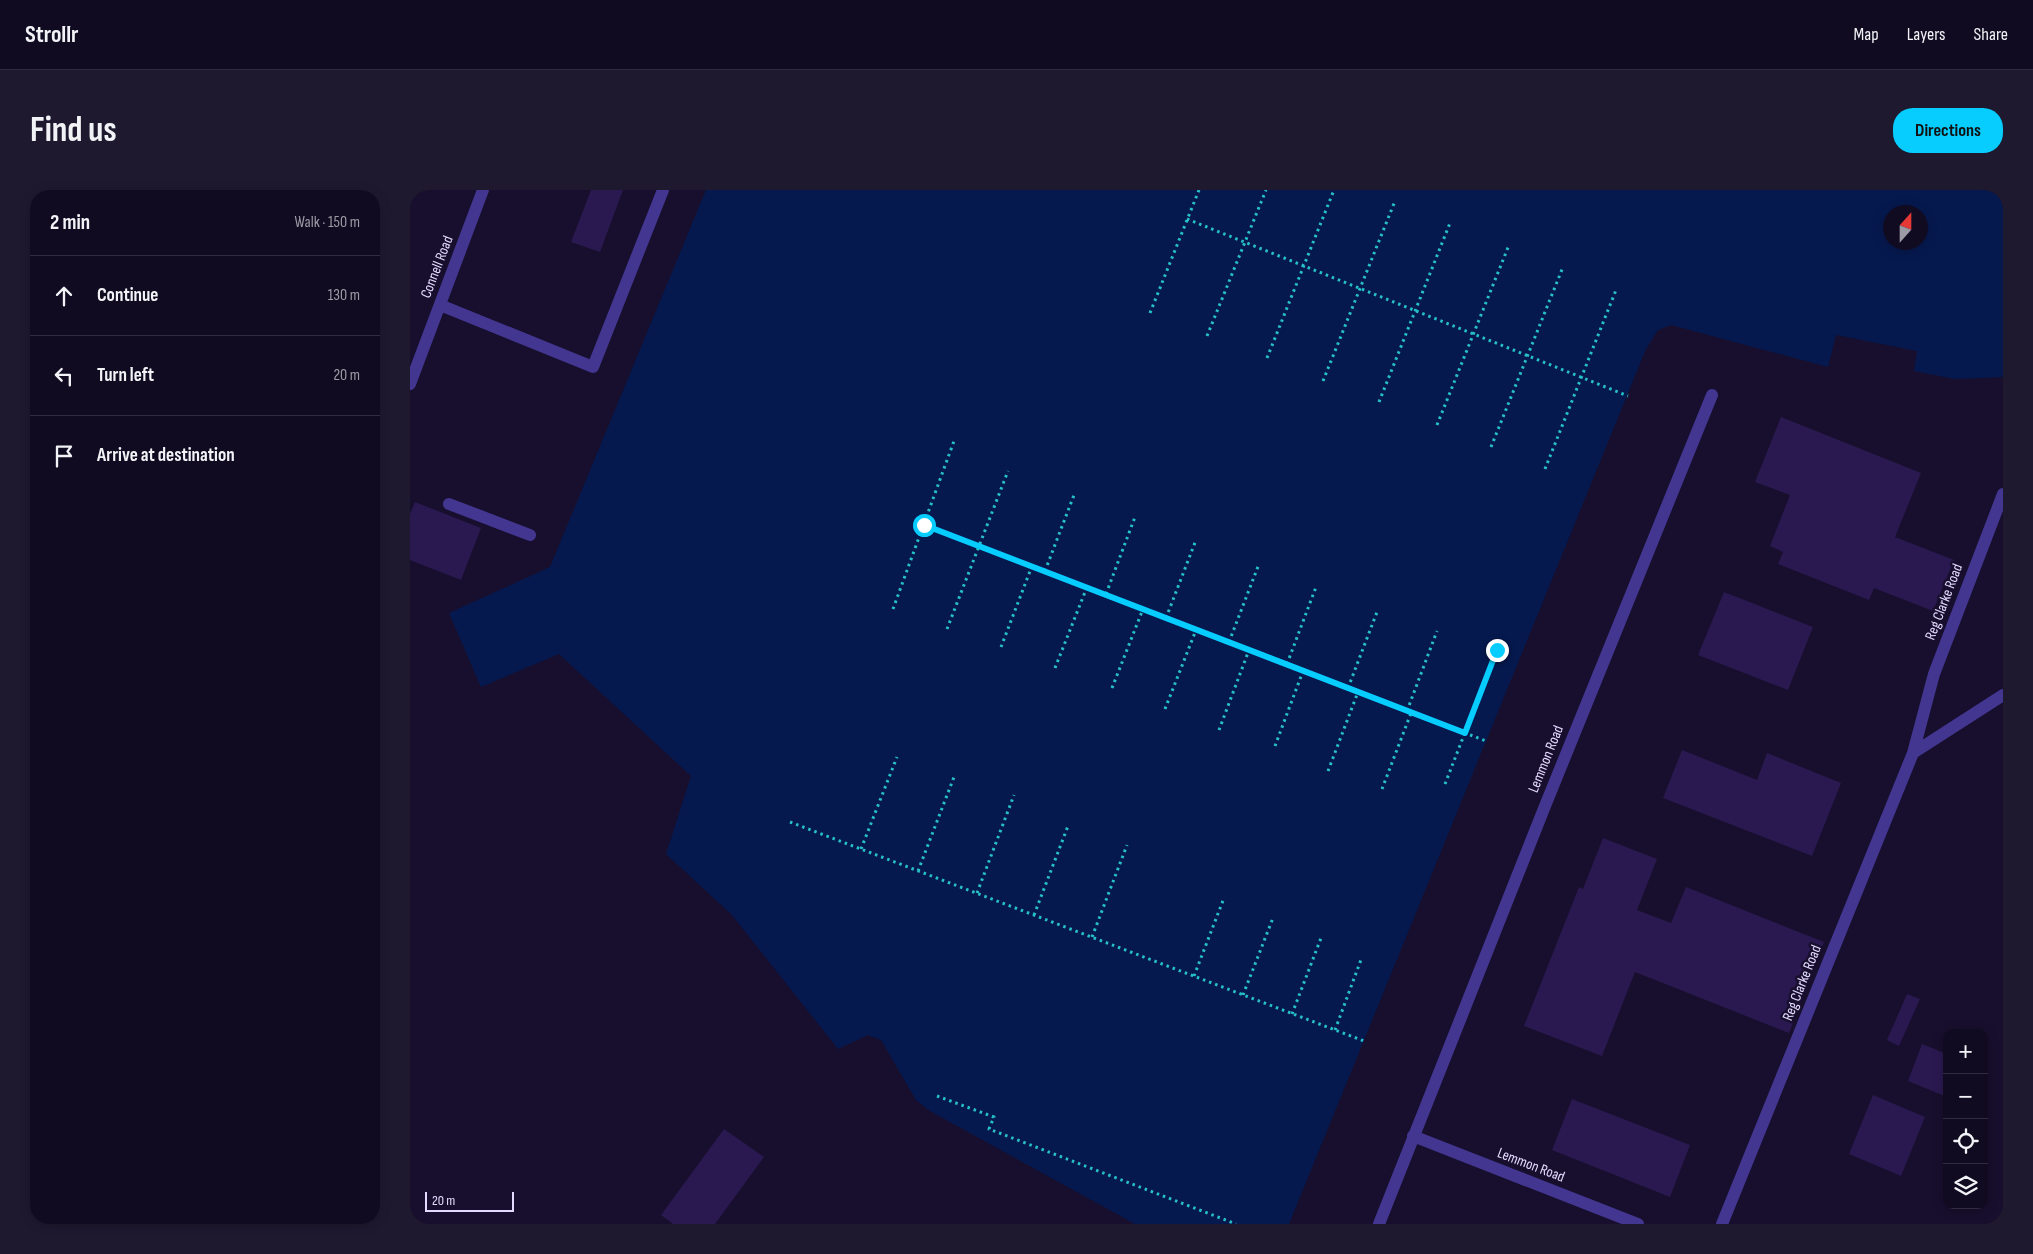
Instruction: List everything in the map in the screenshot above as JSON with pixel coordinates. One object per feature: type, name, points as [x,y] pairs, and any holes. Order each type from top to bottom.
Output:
[{"type":"street","name":"Connell Road","points":[[410,384],[483,190]]},
{"type":"street","points":[[440,305],[593,367],[663,190]]},
{"type":"street","name":"Lemmon Road","points":[[1379,1224],[1552,787],[1712,395]]},
{"type":"street","name":"Reg Clarke Road","points":[[1722,1224],[1912,753],[1934,674],[2003,494]]},
{"type":"street","points":[[449,504],[530,535]]},
{"type":"street","points":[[1912,753],[2003,695]]},
{"type":"street","name":"Lemmon Road","points":[[1413,1136],[1638,1224]]},
{"type":"path","points":[[1150,313],[1199,190]]},
{"type":"path","points":[[1207,336],[1266,190]]},
{"type":"path","points":[[1266,358],[1334,190]]},
{"type":"path","points":[[1323,381],[1395,201]]},
{"type":"path","points":[[1187,219],[1628,396]]},
{"type":"path","points":[[1379,402],[1450,223]]},
{"type":"path","points":[[1436,425],[1509,245]]},
{"type":"path","points":[[1491,447],[1563,267]]},
{"type":"path","points":[[1545,468],[1616,290]]},
{"type":"path","points":[[894,609],[954,441]]},
{"type":"path","points":[[947,630],[1008,471]]},
{"type":"path","points":[[1045,571],[1074,494]]},
{"type":"path","points":[[1106,594],[1135,517]]},
{"type":"path","points":[[924,525],[1486,742]]},
{"type":"path","points":[[1166,618],[1196,540]]},
{"type":"path","points":[[1229,642],[1259,564]]},
{"type":"path","points":[[1001,647],[1032,566]]},
{"type":"path","points":[[1055,668],[1087,587]]},
{"type":"path","points":[[1287,664],[1316,587]]},
{"type":"path","points":[[1112,688],[1143,609]]},
{"type":"path","points":[[1348,688],[1377,612]]},
{"type":"path","points":[[1165,709],[1196,630]]},
{"type":"path","points":[[1407,711],[1437,631]]},
{"type":"path","points":[[1219,730],[1249,650]]},
{"type":"path","points":[[1445,784],[1497,650]]},
{"type":"path","points":[[1275,746],[1303,671]]},
{"type":"path","points":[[1328,771],[1358,692]]},
{"type":"path","points":[[1382,789],[1411,713]]},
{"type":"path","points":[[861,849],[897,757]]},
{"type":"path","points":[[918,871],[954,777]]},
{"type":"path","points":[[977,893],[1014,795]]},
{"type":"path","points":[[790,822],[1364,1041]]},
{"type":"path","points":[[1034,915],[1068,826]]},
{"type":"path","points":[[1092,938],[1128,845]]},
{"type":"path","points":[[1194,976],[1224,898]]},
{"type":"path","points":[[1243,995],[1273,918]]},
{"type":"path","points":[[1292,1014],[1321,938]]},
{"type":"path","points":[[1335,1030],[1362,957]]},
{"type":"path","points":[[937,1096],[994,1118],[989,1129],[1236,1224]]},
{"type":"shaded area","points":[[706,190],[2003,190],[2003,377],[1955,379],[1914,371],[1917,351],[1836,335],[1828,367],[1671,325],[1658,330],[1646,349],[1289,1224],[1135,1224],[930,1111],[916,1100],[881,1040],[868,1035],[838,1049],[732,915],[666,854],[691,776],[559,654],[481,687],[449,613],[550,567]]},
{"type":"building","points":[[591,190],[623,190],[600,252],[571,242]]},
{"type":"building","points":[[1781,417],[1921,473],[1895,537],[1954,560],[1933,611],[1874,588],[1869,600],[1778,564],[1783,552],[1770,546],[1790,495],[1755,482]]},
{"type":"building","points":[[415,502],[481,528],[461,580],[410,560],[410,514]]},
{"type":"building","points":[[1724,592],[1813,627],[1788,690],[1698,655]]},
{"type":"building","points":[[1682,750],[1757,780],[1767,753],[1841,783],[1812,856],[1663,798]]},
{"type":"building","points":[[1603,838],[1657,859],[1637,910],[1671,923],[1686,887],[1824,942],[1789,1033],[1635,972],[1602,1056],[1524,1026],[1579,887],[1583,889]]},
{"type":"building","points":[[1907,994],[1920,999],[1899,1046],[1887,1040]]},
{"type":"building","points":[[1922,1044],[1943,1052],[1943,1095],[1908,1081]]},
{"type":"building","points":[[1873,1095],[1925,1117],[1901,1176],[1849,1154]]},
{"type":"building","points":[[1572,1099],[1690,1145],[1670,1197],[1552,1150]]},
{"type":"building","points":[[724,1129],[764,1157],[715,1224],[673,1224],[661,1215]]},
{"type":"route","points":[[924,525],[1465,733],[1497,650]]}]
